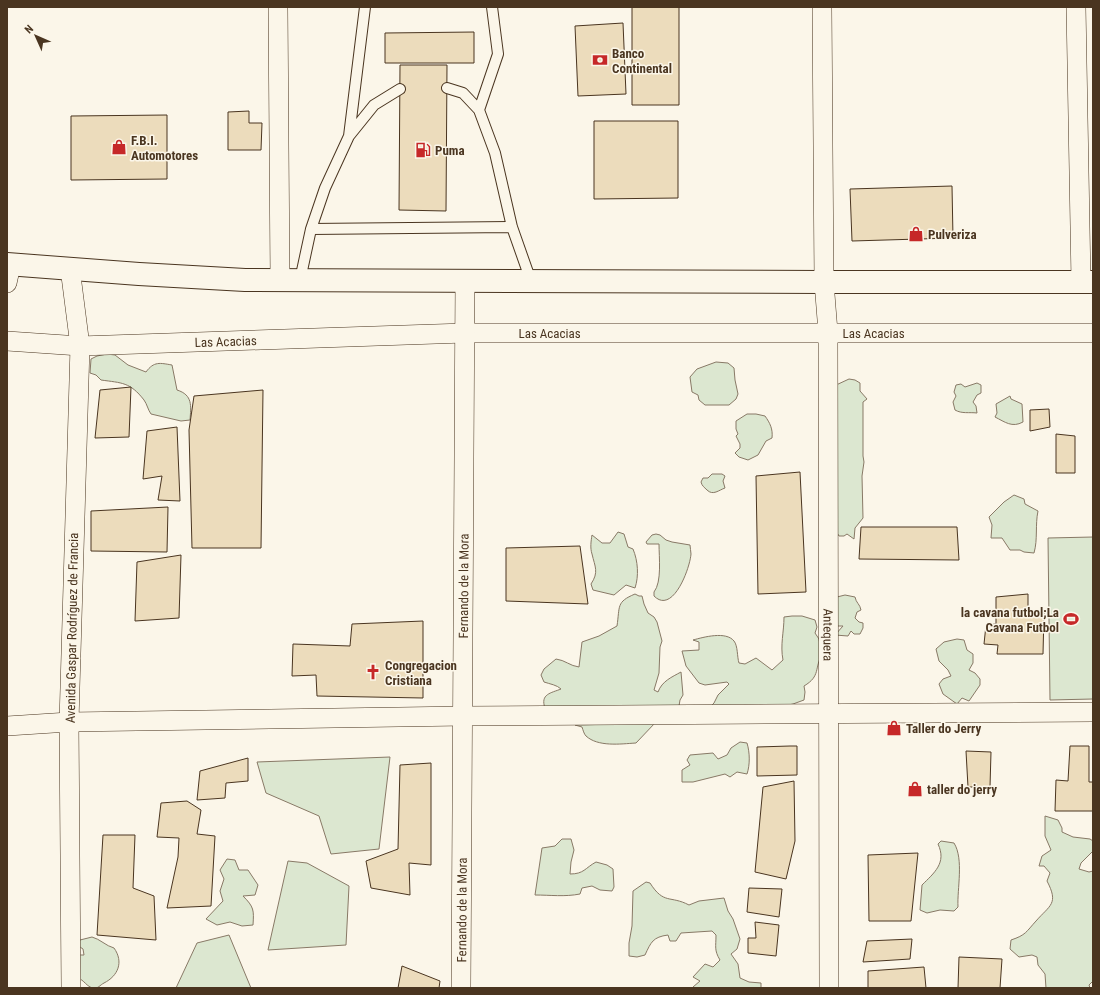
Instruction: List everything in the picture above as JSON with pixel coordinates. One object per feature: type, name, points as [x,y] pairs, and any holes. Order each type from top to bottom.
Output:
[{"type":"highway","points":[[8,271],[70,268],[245,280],[824,282],[1087,281]]},
{"type":"street","points":[[278,7],[290,280]]},
{"type":"street","name":"Antequera","points":[[822,7],[824,282],[828,332],[829,988]]},
{"type":"street","points":[[1076,7],[1087,281]]},
{"type":"street","name":"Avenida Gaspar Rodríguez de Francia","points":[[70,268],[80,346],[69,722],[72,988]]},
{"type":"street","name":"Fernando de la Mora","points":[[461,988],[465,280]]},
{"type":"street","name":"Las Acacias","points":[[7,341],[80,346],[465,333],[1093,333]]},
{"type":"street","points":[[7,726],[69,722],[463,716],[829,712],[1093,712]]},
{"type":"lane","points":[[349,136],[365,7]]},
{"type":"lane","points":[[479,110],[498,54],[492,7]]},
{"type":"lane","points":[[447,88],[463,93],[479,110],[495,153],[512,227],[531,281]]},
{"type":"lane","points":[[290,280],[312,229],[325,188],[349,136],[374,105],[400,89]]},
{"type":"lane","points":[[312,229],[512,227]]},
{"type":"green space","points":[[107,354],[115,355],[128,365],[146,372],[155,364],[172,365],[177,390],[186,395],[190,402],[190,420],[181,421],[151,414],[144,400],[130,387],[125,384],[101,380],[96,375],[90,373],[91,359]]},
{"type":"green space","points":[[716,362],[728,363],[734,368],[738,394],[736,399],[729,405],[705,405],[699,400],[698,395],[692,392],[690,377],[697,369]]},
{"type":"green space","points":[[849,379],[860,383],[860,391],[867,399],[863,402],[863,518],[855,528],[854,539],[847,534],[844,536],[839,536],[833,526],[834,386]]},
{"type":"green space","points":[[977,383],[981,385],[981,393],[977,395],[973,402],[976,406],[977,413],[955,410],[953,402],[956,396],[954,392],[956,385],[961,384],[965,387]]},
{"type":"green space","points":[[1010,396],[1011,399],[1022,404],[1023,422],[1019,424],[1009,424],[995,417],[997,413],[996,404]]},
{"type":"green space","points":[[747,414],[765,416],[771,426],[772,432],[772,438],[766,441],[758,455],[748,460],[739,457],[735,453],[740,448],[740,444],[736,436],[738,434],[736,429],[736,421]]},
{"type":"green space","points":[[712,474],[722,474],[725,476],[723,481],[725,488],[716,492],[709,492],[702,485],[701,482],[703,478],[708,478]]},
{"type":"green space","points":[[1014,495],[1024,499],[1025,504],[1038,511],[1034,553],[1020,550],[1010,550],[1002,538],[991,538],[992,525],[989,517],[1004,502]]},
{"type":"green space","points":[[618,532],[624,534],[628,547],[633,549],[635,554],[637,574],[635,588],[626,585],[614,595],[593,590],[591,584],[596,573],[596,569],[591,549],[592,535],[602,543],[610,543]]},
{"type":"green space","points":[[656,534],[672,542],[690,545],[691,554],[684,578],[674,595],[668,599],[661,600],[654,596],[659,576],[659,544],[647,544],[646,542],[652,535]]},
{"type":"green space","name":"la cavana futbol;La Cavana Futbol","points":[[1093,537],[1093,699],[1050,700],[1048,538]]},
{"type":"green space","points":[[635,594],[642,596],[648,613],[654,617],[657,622],[662,641],[660,647],[659,673],[654,690],[658,692],[665,682],[681,672],[683,695],[679,706],[545,708],[545,697],[550,693],[561,689],[544,682],[541,675],[544,669],[556,659],[579,667],[582,642],[599,636],[617,626],[619,609],[622,602]]},
{"type":"green space","points":[[845,595],[855,597],[861,610],[857,612],[855,618],[859,622],[863,623],[863,628],[860,634],[854,634],[851,631],[848,636],[835,635],[843,626],[835,626],[837,597]]},
{"type":"green space","points":[[802,616],[815,620],[817,627],[815,633],[819,639],[822,655],[813,679],[804,686],[804,700],[784,706],[745,705],[734,708],[711,706],[718,695],[729,684],[727,682],[705,685],[699,683],[686,666],[682,651],[699,650],[699,642],[693,640],[703,637],[720,635],[726,636],[735,643],[739,663],[745,664],[756,658],[772,670],[783,660],[782,644],[784,617]]},
{"type":"green space","points":[[957,639],[964,640],[967,650],[973,654],[973,663],[969,670],[975,673],[980,679],[980,685],[969,701],[962,698],[957,704],[943,694],[939,684],[943,679],[951,676],[948,670],[939,661],[936,649],[944,642]]},
{"type":"green space","points":[[655,723],[636,743],[616,744],[591,740],[585,735],[582,727],[575,725]]},
{"type":"green space","points":[[740,742],[747,743],[748,747],[749,763],[747,774],[737,772],[730,777],[725,774],[693,782],[682,782],[682,770],[690,765],[687,760],[690,755],[713,753],[718,759],[727,755],[731,748]]},
{"type":"green space","points":[[390,757],[379,849],[331,854],[319,816],[266,793],[257,762]]},
{"type":"green space","points":[[1045,816],[1058,820],[1062,828],[1062,832],[1073,837],[1090,839],[1093,841],[1093,851],[1081,863],[1079,869],[1089,872],[1093,871],[1093,981],[1089,985],[1090,988],[1046,988],[1045,974],[1038,965],[1037,957],[1032,955],[1019,957],[1010,949],[1011,940],[1025,933],[1051,904],[1051,889],[1047,881],[1050,873],[1044,866],[1039,866],[1042,856],[1051,850],[1045,836]]},
{"type":"green space","points":[[562,839],[571,839],[574,850],[570,874],[581,872],[596,862],[607,865],[613,869],[614,887],[612,891],[600,890],[592,886],[582,888],[580,894],[574,895],[535,895],[542,848],[555,846]]},
{"type":"green space","points":[[941,841],[954,843],[959,857],[958,907],[954,911],[940,910],[927,913],[920,910],[922,885],[938,867],[941,857],[938,844]]},
{"type":"green space","points":[[227,859],[235,860],[239,870],[248,870],[258,885],[255,895],[243,896],[252,909],[253,925],[242,926],[230,922],[217,925],[206,919],[223,901],[220,891],[224,879],[220,870]]},
{"type":"green space","points":[[288,861],[307,863],[349,886],[346,945],[268,950]]},
{"type":"green space","points":[[646,882],[650,883],[663,897],[689,905],[699,901],[724,898],[740,939],[737,949],[731,954],[738,964],[740,978],[749,982],[761,983],[761,988],[693,988],[700,981],[693,977],[705,964],[713,967],[720,960],[716,951],[716,935],[712,931],[681,933],[676,941],[670,941],[668,935],[659,937],[653,941],[645,955],[637,957],[629,956],[633,891]]},
{"type":"green space","points":[[229,935],[251,988],[176,988],[197,943]]},
{"type":"green space","points":[[92,937],[114,948],[119,958],[118,968],[113,977],[96,988],[89,986],[78,978],[79,955],[84,955],[83,949],[77,945],[80,940]]},
{"type":"building","points":[[632,7],[679,7],[679,105],[632,105]]},
{"type":"building","name":"Banco Continental","points":[[623,23],[626,94],[578,96],[575,26]]},
{"type":"building","points":[[474,32],[474,63],[385,63],[385,33]]},
{"type":"building","name":"Puma","points":[[400,65],[447,65],[446,211],[399,210]]},
{"type":"building","points":[[249,111],[249,123],[262,123],[261,150],[228,150],[228,112]]},
{"type":"building","name":"F.B.I. Automotores","points":[[167,115],[167,179],[71,180],[71,116]]},
{"type":"building","points":[[594,121],[678,121],[678,198],[594,199]]},
{"type":"building","points":[[952,186],[953,238],[852,241],[850,189]]},
{"type":"building","points":[[131,387],[129,437],[95,438],[100,390]]},
{"type":"building","points":[[263,390],[261,548],[192,548],[189,430],[194,396]]},
{"type":"building","points":[[1049,409],[1050,427],[1030,431],[1030,410]]},
{"type":"building","points":[[177,427],[180,501],[158,500],[162,476],[143,479],[147,431]]},
{"type":"building","points":[[1056,434],[1075,436],[1075,473],[1056,473]]},
{"type":"building","points":[[800,472],[806,592],[758,594],[756,476]]},
{"type":"building","points":[[168,507],[167,552],[91,551],[91,511]]},
{"type":"building","points":[[861,527],[957,527],[959,560],[859,559]]},
{"type":"building","points":[[580,546],[588,604],[506,601],[506,548]]},
{"type":"building","points":[[181,555],[179,618],[135,621],[137,562]]},
{"type":"building","points":[[1028,594],[1028,613],[1044,613],[1043,654],[997,654],[998,645],[984,644],[986,625],[996,624],[996,597]]},
{"type":"building","points":[[423,621],[423,698],[317,696],[316,675],[292,676],[293,644],[350,646],[352,624]]},
{"type":"building","points":[[797,746],[797,775],[757,776],[757,747]]},
{"type":"building","points":[[1070,746],[1089,746],[1089,782],[1093,782],[1093,811],[1055,811],[1056,780],[1068,781]]},
{"type":"building","points":[[966,751],[991,752],[990,787],[968,787]]},
{"type":"building","points":[[248,758],[248,781],[226,783],[225,798],[197,800],[200,771]]},
{"type":"building","points":[[431,763],[431,865],[409,863],[410,895],[371,888],[366,861],[398,849],[400,765]]},
{"type":"building","points":[[794,781],[795,841],[786,879],[755,872],[763,787]]},
{"type":"building","points":[[187,801],[201,810],[197,834],[215,836],[211,906],[167,908],[178,857],[179,838],[157,837],[161,803]]},
{"type":"building","points":[[103,835],[135,835],[133,888],[154,896],[156,940],[97,935]]},
{"type":"building","points":[[918,853],[911,921],[869,921],[868,855]]},
{"type":"building","points":[[749,888],[782,889],[779,917],[747,912]]},
{"type":"building","points":[[755,922],[779,925],[776,956],[748,953],[748,938],[756,938]]},
{"type":"building","points":[[912,939],[910,959],[863,962],[867,941]]},
{"type":"building","points":[[959,957],[1002,959],[1000,988],[958,988]]},
{"type":"building","points":[[402,966],[440,981],[439,988],[398,988]]},
{"type":"building","points":[[924,967],[926,988],[868,988],[868,971]]},
{"type":"place","name":"Banco Continental","points":[[600,60]]},
{"type":"place","name":"F.B.I. Automotores","points":[[119,147]]},
{"type":"place","name":"Puma","points":[[423,150]]},
{"type":"place","name":"Pulveriza","points":[[916,234]]},
{"type":"place","name":"la cavana futbol;La Cavana Futbol","points":[[1071,619]]},
{"type":"place","name":"Congregacion Cristiana","points":[[373,672]]},
{"type":"place","name":"Taller do Jerry","points":[[894,728]]},
{"type":"place","name":"taller do jerry","points":[[915,789]]}]
